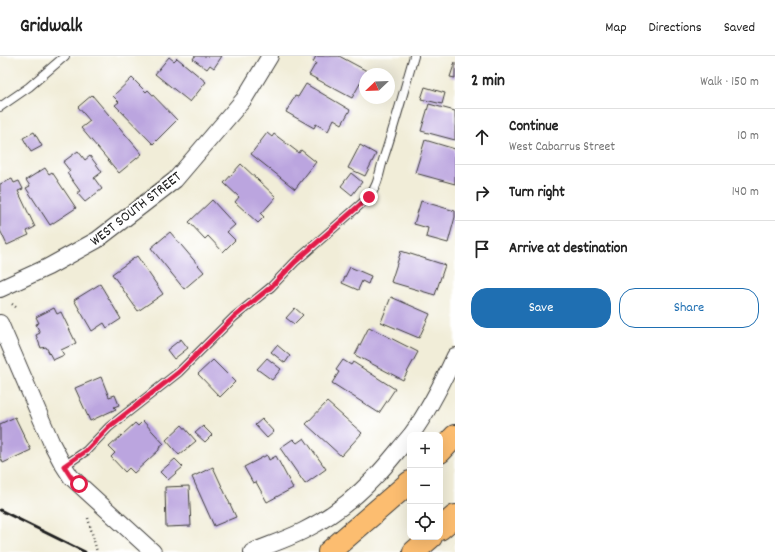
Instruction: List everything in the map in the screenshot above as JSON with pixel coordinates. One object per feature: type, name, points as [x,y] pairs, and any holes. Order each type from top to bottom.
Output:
[{"type":"main road","points":[[443,449],[455,436]]},
{"type":"main road","points":[[329,552],[407,485]]},
{"type":"main road","points":[[443,526],[455,516]]},
{"type":"main road","points":[[414,552],[428,540]]},
{"type":"street","name":"WEST SOUTH STREET","points":[[0,289],[48,267],[97,240],[175,180],[244,99],[270,56]]},
{"type":"street","points":[[0,324],[52,444],[71,477],[153,552]]},
{"type":"street","points":[[413,432],[426,414],[439,391],[455,356]]},
{"type":"street","points":[[252,552],[304,531],[326,518],[374,478],[407,440]]},
{"type":"lane","points":[[0,107],[29,87],[65,56]]},
{"type":"lane","points":[[64,466],[86,451],[109,427],[179,372],[234,317],[271,287],[295,262],[369,197],[378,182],[382,163],[414,56]]},
{"type":"path","points":[[12,304],[17,308]]},
{"type":"building","points":[[195,56],[222,56],[214,68],[210,65],[207,69],[193,59]]},
{"type":"building","points":[[316,56],[339,56],[361,68],[359,68],[359,85],[352,98],[309,75],[316,63],[313,62]]},
{"type":"building","points":[[169,57],[174,61],[177,58],[206,82],[190,102],[155,74]]},
{"type":"building","points":[[455,62],[455,78],[450,77]]},
{"type":"building","points":[[132,78],[146,92],[148,90],[177,120],[153,144],[115,105],[119,102],[113,96]]},
{"type":"building","points":[[306,84],[350,110],[342,124],[334,119],[328,131],[316,124],[314,128],[286,112],[295,96],[298,97]]},
{"type":"building","points":[[425,87],[445,93],[442,104],[421,99]]},
{"type":"building","points":[[92,95],[142,154],[119,173],[81,128],[90,121],[78,107]]},
{"type":"building","points":[[429,104],[455,111],[455,140],[421,131]]},
{"type":"building","points":[[34,132],[42,146],[31,152],[23,138]]},
{"type":"building","points":[[267,133],[272,137],[274,134],[299,153],[301,150],[316,162],[295,189],[251,154]]},
{"type":"building","points":[[425,140],[455,149],[455,184],[415,173]]},
{"type":"building","points":[[360,145],[376,154],[365,176],[348,168]]},
{"type":"building","points":[[78,151],[85,160],[90,156],[102,172],[94,178],[102,189],[85,202],[77,193],[80,191],[67,173],[70,171],[63,162]]},
{"type":"building","points":[[241,164],[276,197],[261,214],[264,217],[258,223],[235,202],[239,197],[224,183]]},
{"type":"building","points":[[45,168],[49,174],[52,172],[76,208],[50,225],[26,188],[30,186],[26,180]]},
{"type":"building","points":[[351,173],[362,182],[352,195],[341,186]]},
{"type":"building","points":[[12,179],[14,183],[19,181],[23,189],[18,191],[35,227],[27,231],[29,235],[7,245],[0,230],[0,184]]},
{"type":"building","points":[[212,200],[235,225],[227,232],[235,240],[223,252],[208,236],[205,239],[189,222]]},
{"type":"building","points":[[421,201],[455,211],[455,217],[448,243],[426,237],[428,228],[414,224]]},
{"type":"building","points":[[170,232],[204,272],[184,289],[151,248]]},
{"type":"building","points":[[401,251],[445,265],[435,295],[391,282]]},
{"type":"building","points":[[137,256],[163,294],[138,311],[112,274]]},
{"type":"building","points":[[350,267],[371,276],[368,284],[362,281],[358,290],[342,283]]},
{"type":"building","points":[[100,284],[121,319],[107,328],[104,323],[92,331],[74,300]]},
{"type":"building","points":[[391,297],[430,314],[419,338],[381,322]]},
{"type":"building","points":[[54,308],[57,314],[61,312],[76,343],[61,350],[64,355],[53,360],[46,347],[41,348],[36,335],[40,333],[36,324],[39,323],[36,317]]},
{"type":"building","points":[[295,308],[303,315],[294,324],[286,318]]},
{"type":"building","points":[[369,327],[418,352],[403,380],[355,355]]},
{"type":"building","points":[[181,339],[188,348],[174,359],[167,350]]},
{"type":"building","points":[[277,345],[290,356],[285,363],[271,352]]},
{"type":"building","points":[[267,358],[281,369],[272,380],[257,369]]},
{"type":"building","points":[[213,360],[235,382],[220,397],[198,374]]},
{"type":"building","points":[[343,360],[351,365],[353,362],[395,389],[379,413],[332,383],[339,372],[336,370]]},
{"type":"building","points":[[101,377],[109,397],[115,395],[119,405],[114,407],[116,409],[90,421],[75,388]]},
{"type":"building","points":[[327,402],[362,433],[341,456],[306,424]]},
{"type":"building","points":[[15,417],[31,450],[3,463],[0,456],[0,424]]},
{"type":"building","points":[[262,419],[274,432],[267,438],[255,425]]},
{"type":"building","points":[[143,421],[164,444],[134,473],[129,468],[125,472],[111,457],[115,453],[109,447],[135,423],[138,426]]},
{"type":"building","points":[[182,425],[196,441],[179,455],[166,440]]},
{"type":"building","points":[[203,426],[212,435],[205,442],[195,433]]},
{"type":"building","points":[[304,438],[326,469],[305,484],[280,448],[293,439],[297,443]]},
{"type":"building","points":[[267,455],[269,460],[276,456],[293,488],[267,502],[256,482],[253,483],[244,467]]},
{"type":"building","points":[[175,459],[183,467],[168,480],[160,472]]},
{"type":"building","points":[[213,467],[236,517],[214,526],[192,477]]},
{"type":"building","points":[[189,486],[191,526],[166,527],[165,487]]},
{"type":"railway","points":[[0,510],[85,552]]},
{"type":"route","points":[[79,484],[71,477],[64,466],[86,451],[109,427],[179,372],[234,317],[271,287],[295,262],[369,197]]}]
